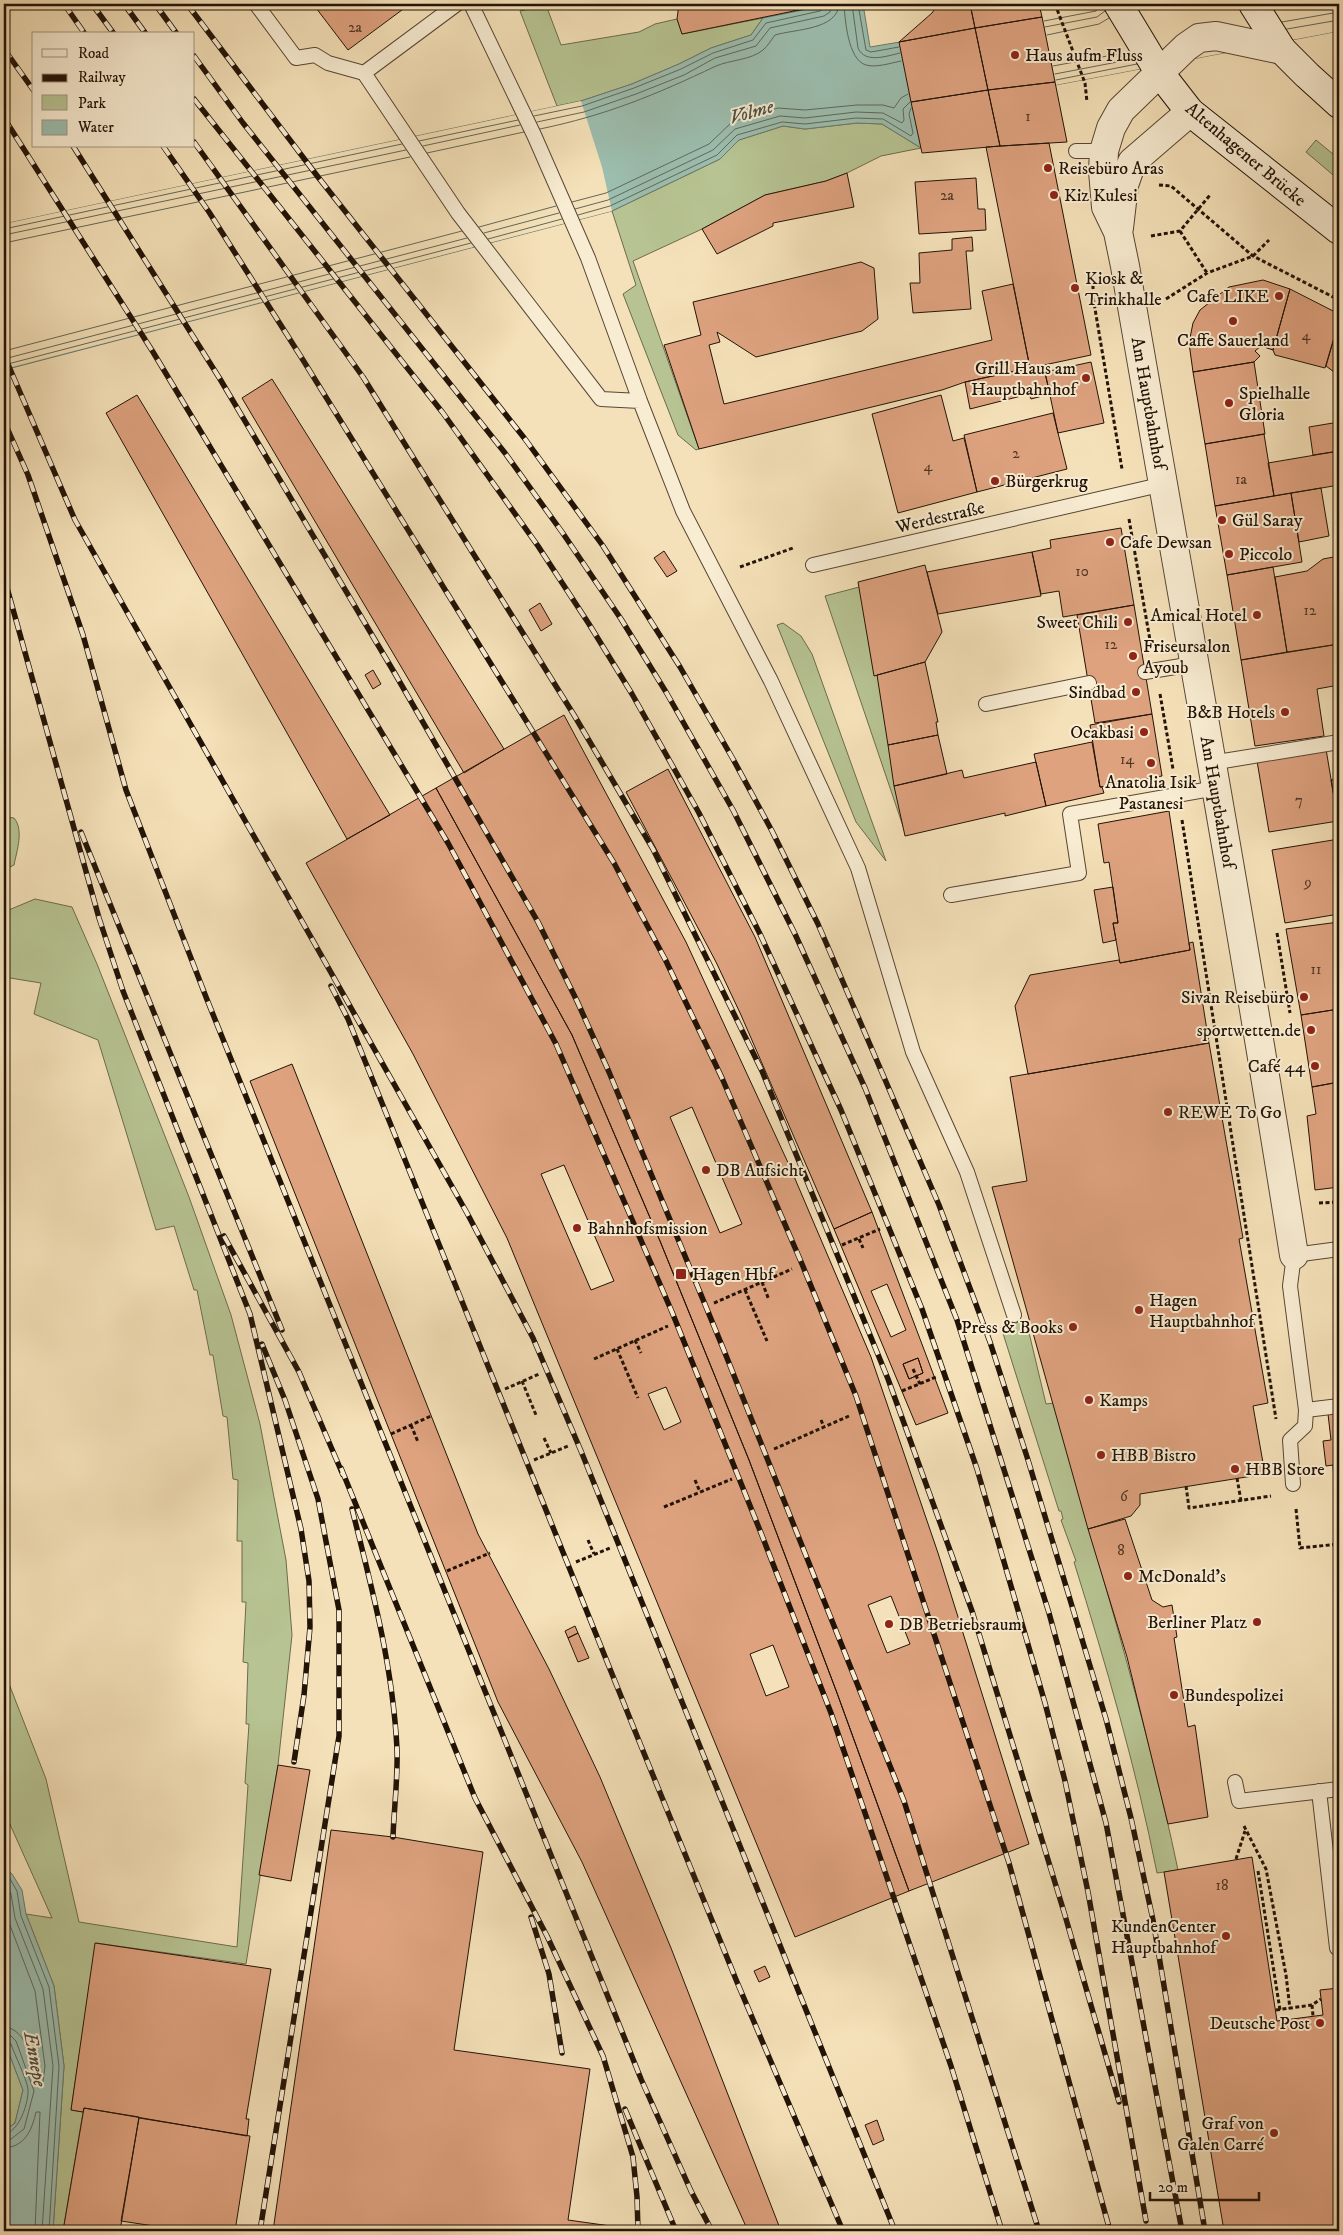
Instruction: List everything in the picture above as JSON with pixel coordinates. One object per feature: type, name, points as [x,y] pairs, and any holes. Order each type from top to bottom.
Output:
[{"type":"street","name":"Altenhagener Brücke","points":[[1118,4],[1159,72],[1190,112],[1339,230]]},
{"type":"street","points":[[1253,4],[1282,50],[1306,75],[1339,104]]},
{"type":"street","points":[[1159,72],[1186,46],[1199,38],[1216,36],[1282,50]]},
{"type":"street","name":"Am Hauptbahnhof","points":[[1159,72],[1121,110],[1111,128],[1104,151],[1103,171],[1106,207],[1118,232],[1164,484],[1294,1255]]},
{"type":"street","name":"Am Hauptbahnhof","points":[[1118,232],[1124,185],[1132,162],[1190,112]]},
{"type":"lane","points":[[256,4],[296,58],[315,55],[328,63],[364,73],[458,213],[601,399],[640,401]]},
{"type":"lane","points":[[364,73],[457,4]]},
{"type":"lane","points":[[471,4],[534,135],[588,258],[640,401],[683,511],[771,681],[858,868],[913,1052],[967,1172],[1014,1315]]},
{"type":"lane","points":[[1076,151],[1104,151]]},
{"type":"lane","name":"Werdestraße","points":[[812,565],[1164,484]]},
{"type":"lane","points":[[1151,672],[1193,664]]},
{"type":"lane","points":[[986,704],[1089,683]]},
{"type":"lane","points":[[951,895],[1079,873],[1070,814],[1178,795],[1214,776],[1339,742]]},
{"type":"lane","points":[[1293,1484],[1290,1440],[1305,1426],[1306,1410],[1290,1286],[1294,1255],[1339,1249]]},
{"type":"lane","points":[[1306,1410],[1339,1406]]},
{"type":"lane","points":[[1235,1782],[1239,1801],[1339,1789]]},
{"type":"lane","points":[[1319,1791],[1337,1948],[1339,1948]]},
{"type":"path","points":[[1055,4],[1085,83],[1088,109]]},
{"type":"path","points":[[1155,186],[1170,186],[1253,256],[1339,300]]},
{"type":"path","points":[[1149,237],[1180,231],[1210,195]]},
{"type":"path","points":[[1180,231],[1207,273]]},
{"type":"path","points":[[1166,299],[1207,273],[1253,256],[1269,240]]},
{"type":"path","points":[[1128,512],[1151,672],[1178,795],[1244,1197],[1276,1420],[1290,1440]]},
{"type":"path","points":[[716,576],[802,545]]},
{"type":"path","points":[[1316,1204],[1339,1202]]},
{"type":"path","points":[[842,1245],[880,1229]]},
{"type":"path","points":[[859,1239],[862,1248]]},
{"type":"path","points":[[714,1303],[792,1269]]},
{"type":"path","points":[[762,1282],[770,1300]]},
{"type":"path","points":[[745,1290],[767,1341]]},
{"type":"path","points":[[594,1359],[668,1326]]},
{"type":"path","points":[[635,1340],[641,1353]]},
{"type":"path","points":[[617,1349],[638,1398]]},
{"type":"path","points":[[913,1369],[920,1384]]},
{"type":"path","points":[[505,1388],[539,1374]]},
{"type":"path","points":[[902,1391],[936,1377]]},
{"type":"path","points":[[522,1381],[536,1415]]},
{"type":"path","points":[[391,1434],[431,1416]]},
{"type":"path","points":[[774,1449],[849,1416]]},
{"type":"path","points":[[821,1420],[824,1427]]},
{"type":"path","points":[[411,1425],[418,1442]]},
{"type":"path","points":[[544,1438],[551,1453]]},
{"type":"path","points":[[534,1460],[568,1446]]},
{"type":"path","points":[[1237,1478],[1240,1501]]},
{"type":"path","points":[[664,1507],[732,1479]]},
{"type":"path","points":[[695,1480],[700,1492]]},
{"type":"path","points":[[1186,1486],[1189,1508],[1276,1496]]},
{"type":"path","points":[[1295,1502],[1300,1548],[1339,1544]]},
{"type":"path","points":[[588,1540],[594,1554]]},
{"type":"path","points":[[576,1562],[610,1548]]},
{"type":"path","points":[[447,1571],[490,1554]]},
{"type":"path","points":[[1239,1801],[1245,1831],[1266,1869],[1286,1975],[1290,2009]]},
{"type":"path","points":[[1236,1859],[1245,1831]]},
{"type":"path","points":[[1266,1869],[1256,1871],[1278,2010],[1312,2005],[1321,1999]]},
{"type":"path","points":[[1312,2005],[1313,2016]]},
{"type":"green space","points":[[546,5],[561,45],[639,32],[655,24],[677,19],[682,34],[763,18],[751,35],[711,48],[632,84],[581,101],[557,106],[520,11]]},
{"type":"green space","points":[[857,123],[882,124],[921,148],[881,156],[826,181],[765,195],[702,229],[633,261],[699,449],[696,450],[678,435],[623,294],[636,285],[612,211],[720,159],[739,140],[783,126],[805,129]]},
{"type":"green space","points":[[1316,140],[1339,159],[1339,180],[1306,152]]},
{"type":"green space","points":[[863,586],[906,835],[825,596]]},
{"type":"green space","points":[[783,623],[801,636],[812,654],[886,861],[856,822],[777,625]]},
{"type":"green space","points":[[4,817],[14,818],[19,828],[19,834],[14,865],[4,870]]},
{"type":"green space","points":[[35,899],[72,907],[97,964],[189,1197],[231,1315],[260,1424],[286,1560],[292,1635],[278,1765],[246,1964],[96,1943],[71,2110],[83,2112],[63,2231],[53,2231],[64,2066],[54,1986],[26,1914],[52,1918],[4,1811],[4,1671],[46,1779],[79,1922],[237,1947],[248,1785],[245,1783],[249,1724],[246,1724],[248,1663],[243,1662],[246,1602],[242,1602],[242,1541],[237,1541],[238,1480],[233,1479],[227,1417],[223,1416],[213,1355],[210,1355],[197,1290],[194,1290],[174,1226],[156,1230],[98,1040],[34,1014],[41,983],[4,977],[4,912]]},
{"type":"green space","points":[[1026,1320],[1046,1404],[1054,1403],[1119,1635],[1151,1752],[1178,1870],[1157,1873],[1130,1755],[1074,1562],[1076,1561],[1061,1520],[1063,1519],[1061,1511],[1059,1511],[1001,1327]]},
{"type":"green space","points":[[4,2040],[23,2090],[15,2123],[4,2131]]},
{"type":"water","name":"Volme","points":[[833,4],[863,4],[870,47],[972,30],[1339,4],[1339,31],[914,112],[921,148],[882,124],[857,123],[805,129],[783,126],[739,140],[720,159],[612,211],[4,370],[4,224],[581,101],[632,84],[711,48],[751,35],[763,18]]},
{"type":"water","name":"Ennepe","points":[[4,1867],[12,1874],[22,1890],[26,1914],[54,1986],[64,2066],[53,2231],[4,2231],[4,2131],[15,2123],[23,2090],[4,2040]]},
{"type":"pier","points":[[1107,4],[1339,4],[1339,31],[913,112],[899,42]]},
{"type":"pier","points":[[581,101],[602,167],[612,211],[4,369],[4,224]]},
{"type":"building","points":[[313,4],[410,4],[348,50]]},
{"type":"building","points":[[679,4],[793,4],[794,11],[682,34],[677,19]]},
{"type":"building","points":[[793,4],[833,4],[794,11]]},
{"type":"building","points":[[863,4],[889,4],[864,9]]},
{"type":"building","points":[[938,4],[970,4],[975,28],[899,42],[932,13]]},
{"type":"building","points":[[970,4],[1039,4],[1042,17],[975,28]]},
{"type":"building","name":"Haus aufm Fluss","points":[[1042,17],[1055,82],[988,90],[975,28]]},
{"type":"building","points":[[975,28],[988,90],[911,102],[899,42]]},
{"type":"building","points":[[1055,82],[1067,142],[1000,146],[988,90]]},
{"type":"building","points":[[988,90],[1000,146],[922,153],[911,102]]},
{"type":"building","points":[[1049,143],[1091,355],[1030,368],[986,147]]},
{"type":"building","points":[[847,173],[854,207],[773,223],[773,226],[717,254],[702,229],[765,195],[826,181]]},
{"type":"building","points":[[976,178],[978,209],[985,209],[986,230],[919,234],[915,182]]},
{"type":"building","points":[[972,237],[973,251],[966,251],[971,309],[913,313],[910,283],[920,283],[919,253],[952,250],[952,239]]},
{"type":"building","points":[[861,262],[874,268],[878,319],[862,331],[756,357],[717,332],[720,342],[709,345],[724,404],[992,340],[982,291],[1013,284],[1030,368],[965,382],[942,390],[699,449],[664,345],[701,335],[693,302]]},
{"type":"building","points":[[1263,280],[1290,289],[1273,350],[1261,346],[1255,351],[1260,356],[1254,362],[1193,372],[1189,343],[1193,323],[1200,310],[1229,287]]},
{"type":"building","points":[[1290,289],[1339,314],[1339,321],[1325,368],[1275,355],[1273,350]]},
{"type":"building","points":[[1339,321],[1339,383],[1334,380],[1338,375],[1326,366]]},
{"type":"building","points":[[1091,362],[1104,423],[1058,433],[1045,372]]},
{"type":"building","name":"Spielhalle Gloria","points":[[1254,362],[1265,434],[1205,444],[1193,372]]},
{"type":"building","points":[[1043,365],[1050,394],[1031,399],[1029,394],[970,409],[965,382]]},
{"type":"building","points":[[272,379],[504,749],[464,773],[242,398]]},
{"type":"building","points":[[137,395],[390,815],[347,839],[106,413]]},
{"type":"building","points":[[941,395],[953,441],[964,438],[977,492],[898,513],[872,414]]},
{"type":"building","points":[[1053,413],[1067,469],[977,492],[964,435]]},
{"type":"building","points":[[1339,422],[1339,451],[1313,455],[1309,427]]},
{"type":"building","points":[[1264,434],[1274,496],[1215,506],[1205,444]]},
{"type":"building","points":[[1339,451],[1339,485],[1274,496],[1268,463]]},
{"type":"building","points":[[1321,488],[1329,536],[1299,542],[1291,493]]},
{"type":"building","points":[[1291,493],[1302,562],[1227,575],[1215,506]]},
{"type":"building","points":[[1121,528],[1134,605],[1063,617],[1059,591],[1041,594],[1032,552],[1051,548],[1050,540]]},
{"type":"building","points":[[664,551],[677,571],[667,577],[654,558]]},
{"type":"building","points":[[1032,552],[1041,596],[938,614],[927,572]]},
{"type":"building","points":[[1339,556],[1339,644],[1287,652],[1275,577],[1307,571],[1323,559]]},
{"type":"building","points":[[925,565],[942,632],[925,662],[874,676],[858,582]]},
{"type":"building","name":"Amical Hotel","points":[[1273,567],[1287,652],[1241,660],[1227,575]]},
{"type":"building","points":[[540,603],[552,624],[541,631],[529,610]]},
{"type":"building","points":[[1134,605],[1152,714],[1095,723],[1077,615]]},
{"type":"building","name":"B&B Hotels","points":[[1339,644],[1339,685],[1317,689],[1324,736],[1255,746],[1241,660]]},
{"type":"building","points":[[925,662],[938,722],[936,722],[938,735],[888,745],[877,675]]},
{"type":"building","points":[[373,670],[381,684],[373,689],[365,675]]},
{"type":"building","points":[[1152,714],[1162,776],[1100,787],[1090,725]]},
{"type":"building","points":[[564,715],[686,942],[790,1167],[871,1357],[938,1553],[1029,1844],[909,1891],[749,1460],[660,1241],[572,1035],[436,788]]},
{"type":"building","points":[[938,735],[947,774],[894,786],[888,745]]},
{"type":"building","points":[[1092,742],[1100,787],[1102,787],[1104,793],[1046,806],[1034,754]]},
{"type":"building","points":[[1326,749],[1338,821],[1269,832],[1257,761]]},
{"type":"building","points":[[1036,762],[1046,806],[1005,816],[1005,813],[905,836],[894,786],[962,770],[964,778]]},
{"type":"building","points":[[668,769],[755,937],[872,1212],[834,1229],[716,962],[626,792]]},
{"type":"building","points":[[1339,778],[1339,821],[1338,821],[1331,780]]},
{"type":"building","points":[[436,788],[572,1035],[660,1241],[749,1460],[909,1891],[795,1937],[507,1238],[413,1054],[306,863]]},
{"type":"building","points":[[1169,811],[1190,950],[1120,963],[1113,923],[1118,923],[1109,862],[1104,863],[1098,824]]},
{"type":"building","points":[[1339,839],[1339,914],[1285,923],[1272,850]]},
{"type":"building","points":[[1113,887],[1118,923],[1113,923],[1116,940],[1103,943],[1094,890]]},
{"type":"building","points":[[1339,922],[1339,1009],[1301,1015],[1286,929]]},
{"type":"building","points":[[1193,942],[1209,1043],[1028,1074],[1015,1006],[1030,975],[1119,960],[1120,963],[1190,950],[1189,943]]},
{"type":"building","points":[[1339,1009],[1339,1082],[1312,1087],[1301,1015]]},
{"type":"building","name":"Hagen Hauptbahnhof","points":[[1209,1043],[1243,1238],[1239,1239],[1268,1403],[1253,1406],[1265,1474],[1140,1494],[1140,1505],[1131,1516],[1088,1529],[992,1187],[1027,1181],[1010,1077]]},
{"type":"building","points":[[292,1064],[478,1534],[549,1669],[600,1777],[671,1948],[781,2231],[748,2231],[582,1862],[498,1702],[250,1081]]},
{"type":"building","points":[[1339,1082],[1339,1187],[1315,1190],[1307,1116],[1316,1114],[1312,1087]]},
{"type":"building","name":"DB Aufsicht","points":[[692,1107],[742,1224],[720,1233],[670,1117]]},
{"type":"building","name":"Bahnhofsmission","points":[[564,1165],[614,1281],[591,1290],[541,1174]]},
{"type":"building","points":[[872,1212],[948,1413],[916,1425],[834,1229]],"holes":[[[918,1358],[923,1373],[909,1379],[903,1364]]]},
{"type":"building","points":[[887,1284],[906,1330],[891,1337],[871,1291]]},
{"type":"building","points":[[918,1358],[923,1373],[909,1379],[903,1364]]},
{"type":"building","points":[[666,1387],[681,1422],[664,1430],[648,1394]]},
{"type":"building","points":[[1339,1413],[1339,1481],[1334,1482],[1333,1465],[1326,1466],[1323,1441],[1331,1440],[1328,1414]]},
{"type":"building","points":[[1125,1519],[1152,1600],[1163,1607],[1172,1605],[1177,1637],[1174,1638],[1188,1727],[1195,1725],[1208,1817],[1168,1824],[1127,1657],[1088,1529]]},
{"type":"building","name":"DB Betriebsraum","points":[[891,1596],[910,1644],[887,1653],[868,1605]]},
{"type":"building","points":[[575,1626],[578,1633],[568,1638],[565,1631]]},
{"type":"building","points":[[578,1633],[589,1658],[578,1662],[568,1638]]},
{"type":"building","points":[[773,1645],[789,1687],[766,1696],[750,1654]]},
{"type":"building","points":[[278,1765],[310,1770],[291,1881],[259,1875]]},
{"type":"building","points":[[331,1830],[393,1837],[483,1852],[454,2050],[590,2069],[568,2220],[632,2229],[632,2231],[273,2231]]},
{"type":"building","name":"Graf von Galen Carré","points":[[1252,1857],[1277,2021],[1323,2015],[1320,1990],[1339,1988],[1339,2231],[1224,2231],[1164,1872]]},
{"type":"building","points":[[95,1943],[271,1969],[246,2119],[249,2119],[247,2136],[84,2108],[83,2112],[71,2110]]},
{"type":"building","points":[[765,1966],[770,1977],[759,1982],[754,1971]]},
{"type":"building","points":[[84,2108],[139,2117],[120,2231],[63,2231]]},
{"type":"building","points":[[139,2118],[250,2136],[235,2231],[187,2231],[121,2221]]},
{"type":"building","points":[[877,2120],[884,2140],[873,2145],[865,2125]]},
{"type":"railway","points":[[64,4],[84,32]]},
{"type":"railway","points":[[92,4],[113,32]]},
{"type":"railway","points":[[124,4],[145,32]]},
{"type":"railway","points":[[155,4],[176,32]]},
{"type":"railway","points":[[187,4],[318,177],[525,439],[603,546],[680,667],[733,759],[772,831],[818,924],[939,1205],[990,1342],[1028,1460],[1106,1719],[1131,1818],[1153,1920],[1205,2231]]},
{"type":"railway","points":[[4,49],[32,88]]},
{"type":"railway","points":[[195,57],[243,123],[505,453],[621,619],[666,692],[733,810],[795,934],[865,1088],[957,1320],[1049,1613],[1106,1823],[1182,2231]]},
{"type":"railway","points":[[195,100],[443,413],[538,546],[589,624],[632,694],[699,813],[760,934],[841,1110],[922,1309],[977,1469],[1045,1703],[1065,1781],[1088,1892],[1146,2221]]},
{"type":"railway","points":[[4,118],[153,352],[448,843],[556,1044],[672,1312],[831,1713],[951,2066],[1002,2231]]},
{"type":"railway","points":[[195,143],[363,377],[574,715],[653,849],[762,1071],[888,1379],[972,1611],[1064,1912],[1119,2102]]},
{"type":"railway","points":[[74,148],[220,379],[394,672],[538,922],[577,1001],[609,1072],[723,1348],[904,1801],[1039,2231]]},
{"type":"railway","points":[[164,148],[209,212],[303,360],[614,863],[666,961],[722,1078],[856,1396],[1009,1863],[1110,2231]]},
{"type":"railway","points":[[4,355],[75,520],[467,1213],[533,1338],[581,1451],[895,2231]]},
{"type":"railway","points":[[4,421],[28,475],[83,635],[126,790],[206,997],[641,2079],[691,2191],[712,2231]]},
{"type":"railway","points":[[4,577],[99,918],[123,991],[250,1314],[301,1529],[309,1581],[310,1627],[304,1695],[294,1762]]},
{"type":"railway","points":[[81,832],[282,1330]]},
{"type":"railway","points":[[331,986],[348,1019],[737,1982],[843,2231]]},
{"type":"railway","points":[[224,1236],[299,1372],[343,1475]]},
{"type":"railway","points":[[260,2231],[339,1736],[339,1610],[318,1499],[285,1400],[262,1344]]},
{"type":"railway","points":[[341,1468],[475,1798],[547,1936],[603,2056],[633,2157],[638,2231]]},
{"type":"railway","points":[[352,1509],[380,1628],[395,1718],[397,1760],[393,1837]]},
{"type":"railway","points":[[531,1917],[549,1974],[562,2053]]},
{"type":"railway","points":[[625,2109],[676,2231]]},
{"type":"place","name":"Haus aufm Fluss","points":[[1015,55]]},
{"type":"place","name":"Reisebüro Aras","points":[[1048,168]]},
{"type":"place","name":"Kiz Kulesi","points":[[1054,195]]},
{"type":"place","name":"Kiosk & Trinkhalle","points":[[1075,288]]},
{"type":"place","name":"Cafe LIKE","points":[[1279,296]]},
{"type":"place","name":"Caffe Sauerland","points":[[1233,321]]},
{"type":"place","name":"Grill Haus am Hauptbahnhof","points":[[1086,378]]},
{"type":"place","name":"Spielhalle Gloria","points":[[1229,403]]},
{"type":"place","name":"Bürgerkrug","points":[[995,481]]},
{"type":"place","name":"Gül Saray","points":[[1222,520]]},
{"type":"place","name":"Cafe Dewsan","points":[[1110,542]]},
{"type":"place","name":"Piccolo","points":[[1229,554]]},
{"type":"place","name":"Amical Hotel","points":[[1257,615]]},
{"type":"place","name":"Sweet Chili","points":[[1128,622]]},
{"type":"place","name":"Friseursalon Ayoub","points":[[1133,656]]},
{"type":"place","name":"Sindbad","points":[[1136,692]]},
{"type":"place","name":"B&B Hotels","points":[[1285,712]]},
{"type":"place","name":"Ocakbasi","points":[[1144,732]]},
{"type":"place","name":"Anatolia Isik Pastanesi","points":[[1151,763]]},
{"type":"place","name":"Sivan Reisebüro","points":[[1304,997]]},
{"type":"place","name":"sportwetten.de","points":[[1311,1030]]},
{"type":"place","name":"Café 44","points":[[1315,1066]]},
{"type":"place","name":"REWE To Go","points":[[1168,1112]]},
{"type":"place","name":"DB Aufsicht","points":[[706,1170]]},
{"type":"place","name":"Bahnhofsmission","points":[[577,1228]]},
{"type":"place","name":"Hagen Hbf","points":[[681,1274]]},
{"type":"place","name":"Hagen Hauptbahnhof","points":[[1139,1310]]},
{"type":"place","name":"Press & Books","points":[[1073,1327]]},
{"type":"place","name":"Kamps","points":[[1089,1400]]},
{"type":"place","name":"HBB Bistro","points":[[1101,1455]]},
{"type":"place","name":"HBB Store","points":[[1235,1469]]},
{"type":"place","name":"McDonald's","points":[[1128,1576]]},
{"type":"place","name":"Berliner Platz","points":[[1257,1622]]},
{"type":"place","name":"DB Betriebsraum","points":[[889,1624]]},
{"type":"place","name":"Bundespolizei","points":[[1174,1695]]},
{"type":"place","name":"KundenCenter Hauptbahnhof","points":[[1226,1936]]},
{"type":"place","name":"Deutsche Post","points":[[1320,2023]]},
{"type":"place","name":"Graf von Galen Carré","points":[[1274,2133]]}]
